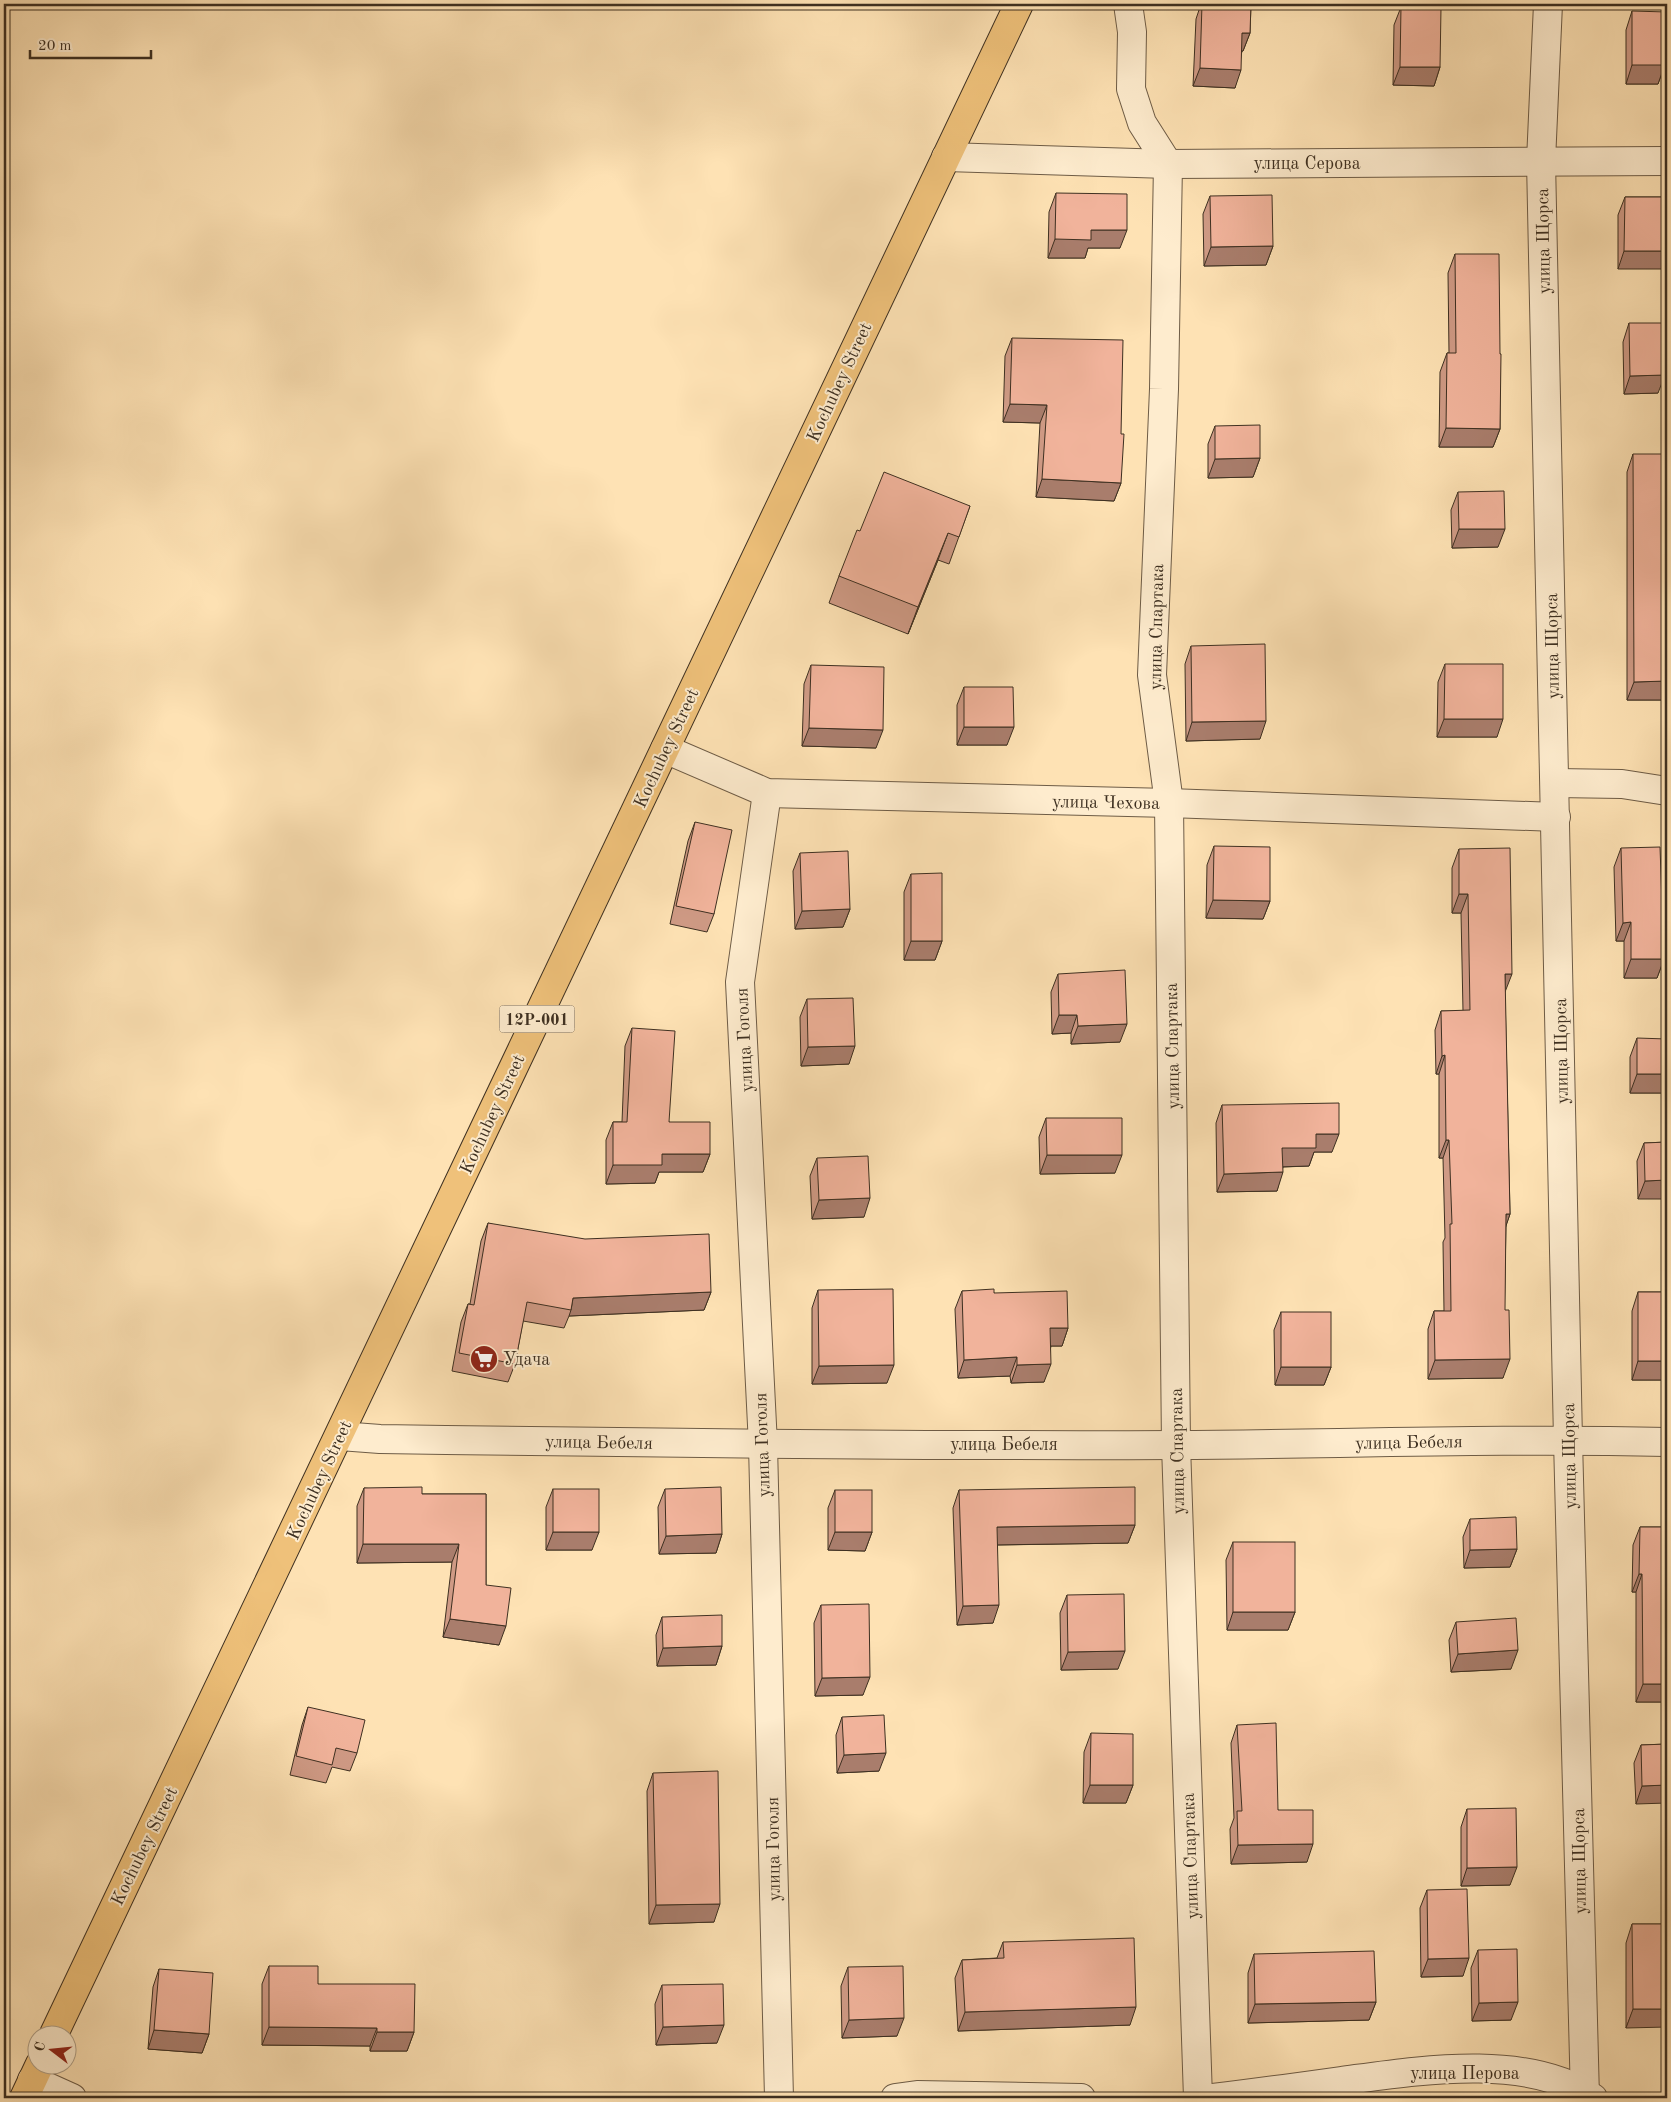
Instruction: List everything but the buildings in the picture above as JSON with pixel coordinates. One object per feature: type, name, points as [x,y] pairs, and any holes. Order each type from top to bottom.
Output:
[{"type":"main road","name":"Kochubey Street","points":[[59,2024],[340,1436],[1019,4]]},
{"type":"street","points":[[1128,4],[1132,32],[1131,89],[1142,123],[1168,164]]},
{"type":"street","name":"улица Щорса","points":[[1548,4],[1541,161],[1556,783],[1568,1440],[1588,2096]]},
{"type":"street","name":"улица Серова","points":[[946,157],[1168,164],[1667,161]]},
{"type":"street","name":"улица Спартака","points":[[1168,164],[1164,389],[1152,675],[1169,803],[1176,1445],[1198,2098]]},
{"type":"street","name":"улица Чехова","points":[[665,749],[767,793],[1169,803],[1556,817]]},
{"type":"street","points":[[1556,783],[1622,784],[1667,791]]},
{"type":"street","name":"улица Гоголя","points":[[767,793],[740,982],[763,1445],[779,2098]]},
{"type":"street","name":"улица Бебеля","points":[[340,1436],[380,1439],[763,1445],[1176,1445],[1568,1440],[1667,1442]]},
{"type":"street","name":"улица Перова","points":[[1213,2098],[1424,2070],[1494,2070],[1537,2074],[1560,2081],[1588,2096]]},
{"type":"street","points":[[32,2081],[72,2098]]},
{"type":"street","points":[[895,2098],[917,2096],[1081,2098]]},
{"type":"place","name":"Удача","points":[[484,1359]]}]
